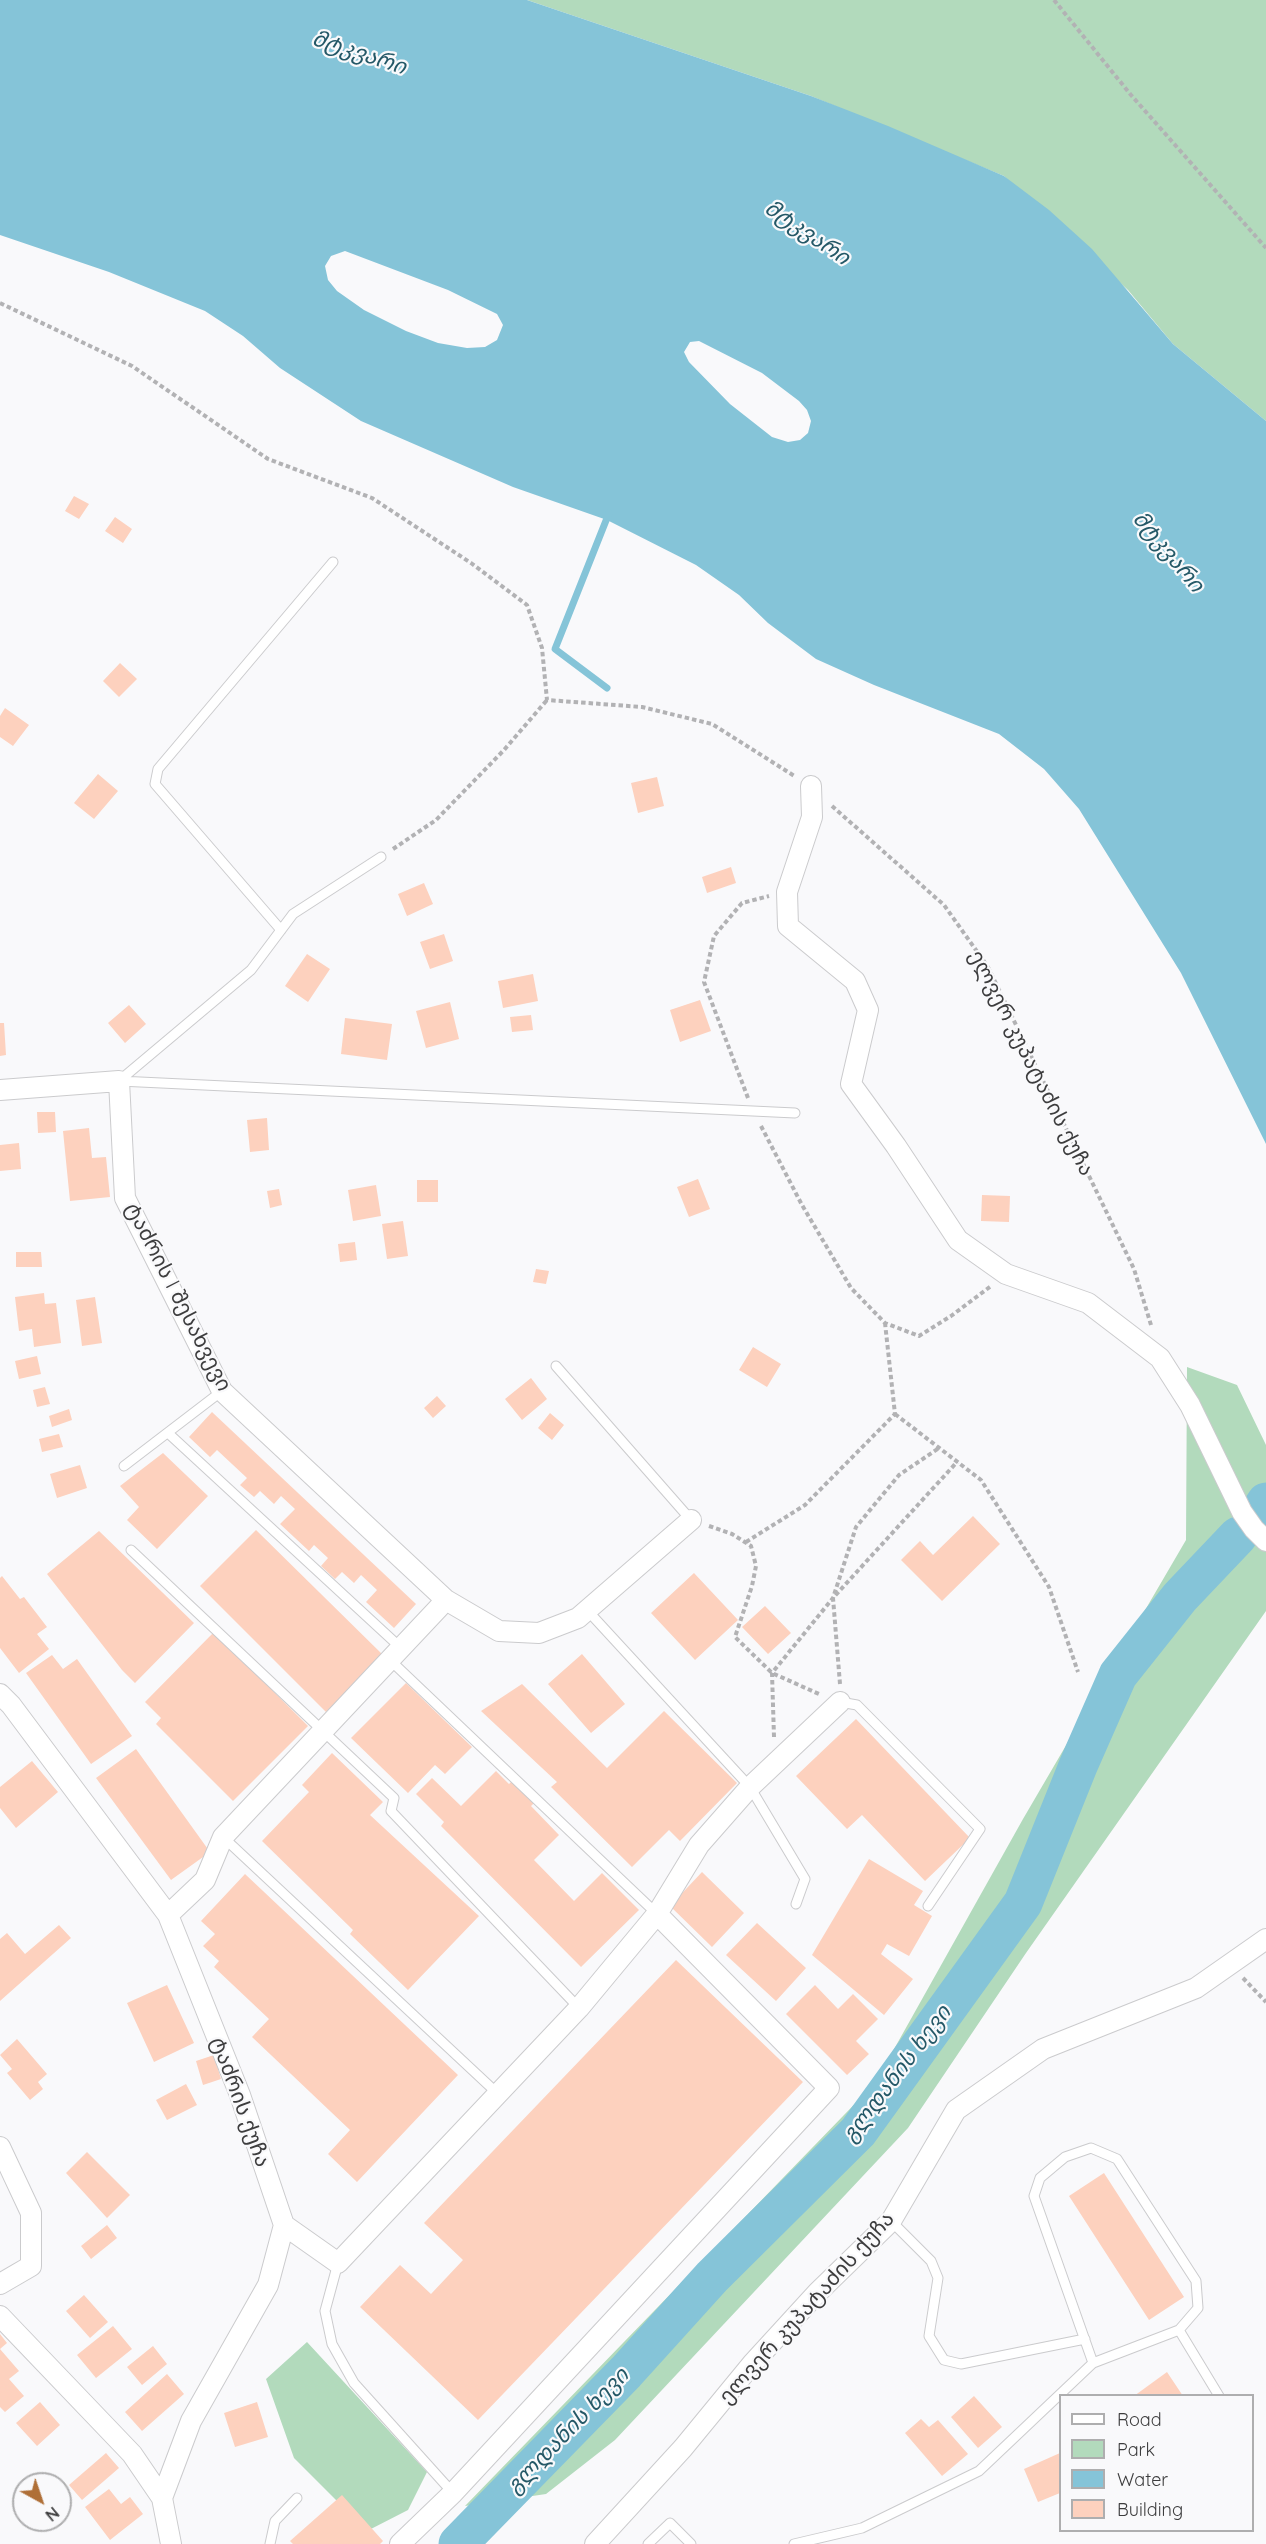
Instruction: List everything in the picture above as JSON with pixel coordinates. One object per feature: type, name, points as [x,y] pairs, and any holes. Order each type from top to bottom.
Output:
[{"type":"street","points":[[811,786],[812,817],[787,891],[788,926],[855,981],[868,1010],[851,1084],[896,1146],[958,1240],[1006,1274],[1088,1303],[1160,1358],[1190,1405],[1242,1512],[1266,1541]]},
{"type":"street","points":[[0,1090],[119,1081]]},
{"type":"street","name":"ტაძრის I შესახვევი","points":[[119,1081],[125,1198],[222,1391],[446,1600],[499,1631],[539,1634],[578,1618],[692,1520]]},
{"type":"street","points":[[168,1915],[205,1880],[223,1837],[446,1600]]},
{"type":"street","name":"ტაძრის ქუჩა","points":[[0,1694],[11,1705],[168,1915],[240,2095],[284,2225]]},
{"type":"street","points":[[162,2498],[190,2421],[268,2285],[284,2225],[338,2263],[579,2008],[657,1914],[699,1845],[750,1787],[840,1702]]},
{"type":"street","points":[[400,2544],[453,2493],[830,2088],[657,1914]]},
{"type":"street","name":"ელვერ კუპატაძის ქუჩა","points":[[595,2544],[683,2448],[752,2364],[817,2294],[891,2220],[956,2110],[1043,2049],[1196,1988],[1266,1939]]},
{"type":"street","points":[[0,2147],[31,2213],[31,2266],[0,2284]]},
{"type":"street","points":[[0,2316],[132,2454],[162,2498],[171,2544]]},
{"type":"lane","points":[[281,930],[155,784],[158,769],[333,562]]},
{"type":"lane","points":[[119,1081],[251,970],[293,914],[381,857]]},
{"type":"lane","points":[[119,1081],[795,1113]]},
{"type":"lane","points":[[556,1366],[692,1520]]},
{"type":"lane","points":[[124,1467],[222,1391]]},
{"type":"lane","points":[[168,1433],[396,1654],[657,1914]]},
{"type":"lane","points":[[131,1551],[394,1798],[391,1811],[579,2008]]},
{"type":"lane","points":[[587,1610],[750,1787],[805,1879],[796,1904]]},
{"type":"lane","points":[[840,1702],[857,1705],[980,1829],[928,1906]]},
{"type":"lane","points":[[223,1837],[498,2094]]},
{"type":"lane","points":[[1060,2394],[1093,2363],[1179,2330],[1198,2308],[1196,2281],[1117,2159],[1091,2148],[1065,2157],[1040,2178],[1034,2196],[1093,2363]]},
{"type":"lane","points":[[891,2220],[931,2260],[938,2278],[929,2336],[944,2360],[962,2364],[1085,2339]]},
{"type":"lane","points":[[338,2263],[325,2311],[332,2344],[354,2383],[453,2493]]},
{"type":"lane","points":[[1179,2330],[1217,2394]]},
{"type":"lane","points":[[794,2544],[862,2528],[979,2471],[1059,2395]]},
{"type":"lane","points":[[270,2544],[274,2521],[297,2498]]},
{"type":"lane","points":[[648,2544],[670,2523],[691,2544]]},
{"type":"path","points":[[1054,0],[1131,95],[1266,248]]},
{"type":"path","points":[[0,303],[132,366],[268,459],[372,498],[471,563],[527,605],[542,648],[547,700],[504,750],[435,820],[381,857]]},
{"type":"path","name":"ელვერ კუპატაძის ქუჩა","points":[[547,700],[642,707],[712,724],[811,786],[944,905],[988,968],[1134,1269],[1160,1358]]},
{"type":"path","points":[[787,891],[742,903],[714,936],[704,982],[753,1111],[802,1205],[851,1288],[885,1323],[919,1336],[951,1316],[1006,1274]]},
{"type":"path","points":[[885,1323],[895,1414],[981,1480],[1049,1587],[1078,1672]]},
{"type":"path","points":[[746,1542],[805,1505],[895,1414]]},
{"type":"path","points":[[692,1520],[732,1534],[751,1546],[756,1566],[752,1586],[735,1636],[772,1673],[840,1702],[840,1666],[833,1598],[856,1527],[899,1475],[939,1448]]},
{"type":"path","points":[[775,1761],[772,1673],[833,1598],[957,1462]]},
{"type":"path","points":[[1230,1964],[1266,2002]]},
{"type":"green space","points":[[527,0],[1266,0],[1266,421],[1173,344],[1128,290],[1004,176],[811,96]]},
{"type":"green space","points":[[1187,1367],[1237,1385],[1266,1445],[1266,1611],[1026,1953],[908,2128],[615,2440],[546,2494],[465,2506],[875,2083],[1023,1819],[1186,1540]]},
{"type":"green space","points":[[307,2342],[427,2472],[408,2510],[367,2531],[294,2458],[266,2379]]},
{"type":"water","name":"მტკვარი","points":[[0,0],[527,0],[811,96],[1004,176],[1049,210],[1092,249],[1173,344],[1266,421],[1266,1144],[1181,973],[1079,809],[1044,769],[999,734],[874,685],[816,659],[768,623],[739,595],[696,565],[607,520],[513,487],[361,421],[280,368],[243,336],[205,311],[109,272],[0,235]],"holes":[[[345,251],[448,290],[497,314],[503,325],[497,340],[485,347],[467,348],[438,343],[406,331],[364,310],[337,291],[328,280],[325,266],[331,256]],[[699,341],[762,373],[799,401],[807,410],[811,421],[808,433],[800,440],[788,442],[772,437],[730,404],[689,362],[684,352],[690,342]]]},
{"type":"building","points":[[74,496],[89,504],[79,519],[65,511]]},
{"type":"building","points":[[115,517],[132,529],[123,543],[105,531]]},
{"type":"building","points":[[120,663],[137,679],[119,697],[103,681]]},
{"type":"building","points":[[5,708],[29,725],[13,746],[0,737],[0,716]]},
{"type":"building","points":[[98,774],[118,791],[94,819],[74,803]]},
{"type":"building","points":[[657,777],[664,806],[638,813],[631,783]]},
{"type":"building","points":[[731,867],[736,883],[707,893],[702,877]]},
{"type":"building","points":[[424,883],[433,904],[407,916],[398,894]]},
{"type":"building","points":[[444,934],[453,961],[430,969],[420,942]]},
{"type":"building","points":[[307,954],[330,969],[308,1002],[285,986]]},
{"type":"building","points":[[533,974],[538,1001],[503,1008],[498,981]]},
{"type":"building","points":[[700,1000],[711,1031],[680,1042],[670,1010]]},
{"type":"building","points":[[450,1002],[459,1039],[426,1048],[416,1011]]},
{"type":"building","points":[[129,1005],[146,1024],[125,1043],[108,1023]]},
{"type":"building","points":[[531,1015],[533,1030],[512,1032],[510,1017]]},
{"type":"building","points":[[345,1018],[392,1024],[387,1060],[341,1054]]},
{"type":"building","points":[[0,1023],[4,1023],[6,1055],[0,1056]]},
{"type":"building","points":[[37,1112],[55,1112],[56,1132],[38,1133]]},
{"type":"building","points":[[267,1118],[269,1150],[250,1152],[247,1120]]},
{"type":"building","points":[[89,1128],[92,1158],[106,1157],[110,1197],[70,1201],[63,1131]]},
{"type":"building","points":[[19,1143],[21,1169],[0,1171],[0,1145]]},
{"type":"building","points":[[698,1179],[710,1209],[689,1217],[677,1187]]},
{"type":"building","points":[[417,1180],[438,1180],[438,1202],[417,1202]]},
{"type":"building","points":[[376,1185],[381,1216],[353,1221],[348,1190]]},
{"type":"building","points":[[279,1189],[282,1205],[270,1208],[267,1191]]},
{"type":"building","points":[[982,1195],[1010,1196],[1009,1222],[981,1221]]},
{"type":"building","points":[[403,1221],[408,1256],[387,1259],[382,1224]]},
{"type":"building","points":[[355,1242],[357,1260],[340,1262],[338,1244]]},
{"type":"building","points":[[16,1252],[41,1252],[42,1267],[16,1267]]},
{"type":"building","points":[[536,1269],[549,1271],[546,1284],[533,1282]]},
{"type":"building","points":[[44,1293],[45,1304],[56,1303],[61,1343],[34,1347],[32,1329],[19,1331],[15,1297]]},
{"type":"building","points":[[95,1297],[102,1343],[82,1346],[76,1300]]},
{"type":"building","points":[[753,1347],[781,1364],[767,1387],[739,1370]]},
{"type":"building","points":[[37,1356],[41,1374],[19,1379],[15,1361]]},
{"type":"building","points":[[531,1378],[547,1399],[522,1420],[505,1399]]},
{"type":"building","points":[[45,1387],[50,1404],[37,1407],[33,1390]]},
{"type":"building","points":[[437,1396],[446,1406],[433,1418],[424,1408]]},
{"type":"building","points":[[69,1409],[72,1420],[52,1427],[49,1416]]},
{"type":"building","points":[[212,1412],[416,1604],[394,1628],[366,1602],[377,1590],[361,1575],[354,1583],[342,1572],[335,1579],[321,1566],[328,1558],[314,1545],[309,1551],[280,1524],[295,1509],[281,1496],[274,1504],[260,1491],[254,1497],[240,1485],[247,1478],[217,1450],[210,1457],[189,1437]]},
{"type":"building","points":[[550,1413],[564,1425],[552,1440],[538,1428]]},
{"type":"building","points":[[59,1434],[63,1447],[42,1452],[39,1439]]},
{"type":"building","points":[[163,1453],[208,1496],[157,1549],[127,1520],[139,1507],[120,1486]]},
{"type":"building","points":[[80,1465],[87,1488],[57,1498],[50,1474]]},
{"type":"building","points":[[973,1516],[1000,1544],[942,1601],[901,1560],[920,1541],[933,1555]]},
{"type":"building","points":[[256,1530],[383,1655],[326,1712],[200,1586]]},
{"type":"building","points":[[99,1531],[194,1623],[135,1683],[122,1670],[47,1574]]},
{"type":"building","points":[[694,1573],[738,1620],[695,1660],[651,1613]]},
{"type":"building","points":[[2,1576],[20,1599],[24,1597],[47,1627],[37,1634],[49,1649],[19,1673],[0,1648],[0,1578]]},
{"type":"building","points":[[765,1606],[791,1633],[768,1654],[742,1627]]},
{"type":"building","points":[[214,1632],[308,1726],[233,1801],[156,1724],[161,1718],[145,1702]]},
{"type":"building","points":[[582,1654],[625,1704],[591,1733],[548,1684]]},
{"type":"building","points":[[52,1655],[63,1669],[77,1659],[132,1736],[91,1764],[26,1673]]},
{"type":"building","points":[[406,1683],[472,1747],[445,1774],[435,1765],[408,1793],[351,1738]]},
{"type":"building","points":[[522,1684],[607,1768],[664,1711],[737,1783],[680,1841],[669,1830],[632,1867],[551,1787],[557,1782],[481,1711]]},
{"type":"building","points":[[856,1719],[970,1838],[925,1881],[862,1815],[847,1829],[796,1776]]},
{"type":"building","points":[[136,1749],[210,1852],[171,1880],[96,1778]]},
{"type":"building","points":[[332,1753],[383,1802],[370,1815],[479,1916],[408,1990],[350,1934],[353,1930],[262,1841],[309,1792],[302,1785]]},
{"type":"building","points":[[32,1761],[58,1792],[16,1828],[0,1808],[0,1787]]},
{"type":"building","points":[[496,1771],[509,1784],[512,1781],[534,1803],[531,1806],[559,1835],[534,1860],[574,1901],[602,1873],[639,1910],[581,1967],[441,1826],[444,1822],[416,1794],[432,1778],[461,1806]]},
{"type":"building","points":[[869,1859],[923,1891],[914,1905],[932,1916],[909,1956],[887,1944],[881,1954],[913,1979],[884,2015],[812,1955]]},
{"type":"building","points":[[702,1872],[744,1913],[712,1947],[670,1906]]},
{"type":"building","points":[[245,1874],[458,2075],[357,2182],[328,2154],[350,2130],[252,2037],[269,2019],[214,1967],[219,1961],[203,1946],[215,1934],[201,1921]]},
{"type":"building","points":[[757,1923],[806,1968],[776,2001],[726,1955]]},
{"type":"building","points":[[59,1925],[71,1938],[0,2001],[0,1939],[7,1933],[25,1954]]},
{"type":"building","points":[[676,1960],[803,2082],[478,2420],[360,2307],[400,2265],[431,2294],[463,2260],[424,2223]]},
{"type":"building","points":[[167,1985],[194,2043],[154,2062],[127,2003]]},
{"type":"building","points":[[815,1985],[838,2009],[853,1994],[878,2019],[856,2041],[869,2054],[847,2075],[786,2014]]},
{"type":"building","points":[[17,2039],[47,2074],[38,2082],[43,2089],[30,2100],[7,2073],[12,2069],[0,2055]]},
{"type":"building","points":[[214,2055],[221,2079],[203,2085],[196,2061]]},
{"type":"building","points":[[186,2084],[197,2105],[167,2120],[156,2100]]},
{"type":"building","points":[[87,2152],[130,2195],[107,2218],[66,2173]]},
{"type":"building","points":[[1104,2173],[1184,2297],[1149,2320],[1069,2196]]},
{"type":"building","points":[[107,2225],[117,2238],[91,2259],[81,2246]]},
{"type":"building","points":[[84,2295],[108,2322],[90,2338],[66,2311]]},
{"type":"building","points":[[113,2326],[132,2349],[96,2378],[77,2355]]},
{"type":"building","points":[[0,2334],[7,2343],[0,2349]]},
{"type":"building","points":[[153,2346],[167,2364],[142,2385],[127,2367]]},
{"type":"building","points":[[0,2349],[19,2371],[9,2379],[24,2396],[5,2412],[0,2407]]},
{"type":"building","points":[[1167,2372],[1182,2394],[1137,2394]]},
{"type":"building","points":[[167,2374],[184,2394],[142,2431],[125,2412]]},
{"type":"building","points":[[974,2396],[1002,2427],[978,2448],[951,2417]]},
{"type":"building","points":[[40,2402],[60,2425],[37,2446],[16,2423]]},
{"type":"building","points":[[257,2402],[268,2437],[235,2447],[224,2413]]},
{"type":"building","points":[[921,2419],[929,2427],[938,2420],[968,2454],[942,2476],[905,2433]]},
{"type":"building","points":[[106,2453],[119,2468],[82,2500],[72,2488],[72,2482]]},
{"type":"building","points":[[1059,2453],[1059,2493],[1038,2502],[1024,2469]]},
{"type":"building","points":[[109,2489],[121,2504],[130,2497],[143,2514],[110,2540],[85,2507]]},
{"type":"building","points":[[342,2495],[383,2541],[380,2544],[293,2544],[290,2541]]},
{"type":"waterway","points":[[607,688],[555,649],[609,513]]},
{"type":"waterway","name":"გლდანის ხევი","points":[[1258,1514],[1266,1502]]},
{"type":"waterway","name":"გლდანის ხევი","points":[[458,2544],[626,2372],[712,2277],[858,2132],[1023,1903],[1078,1766],[1118,1675],[1180,1597],[1238,1536]]}]
